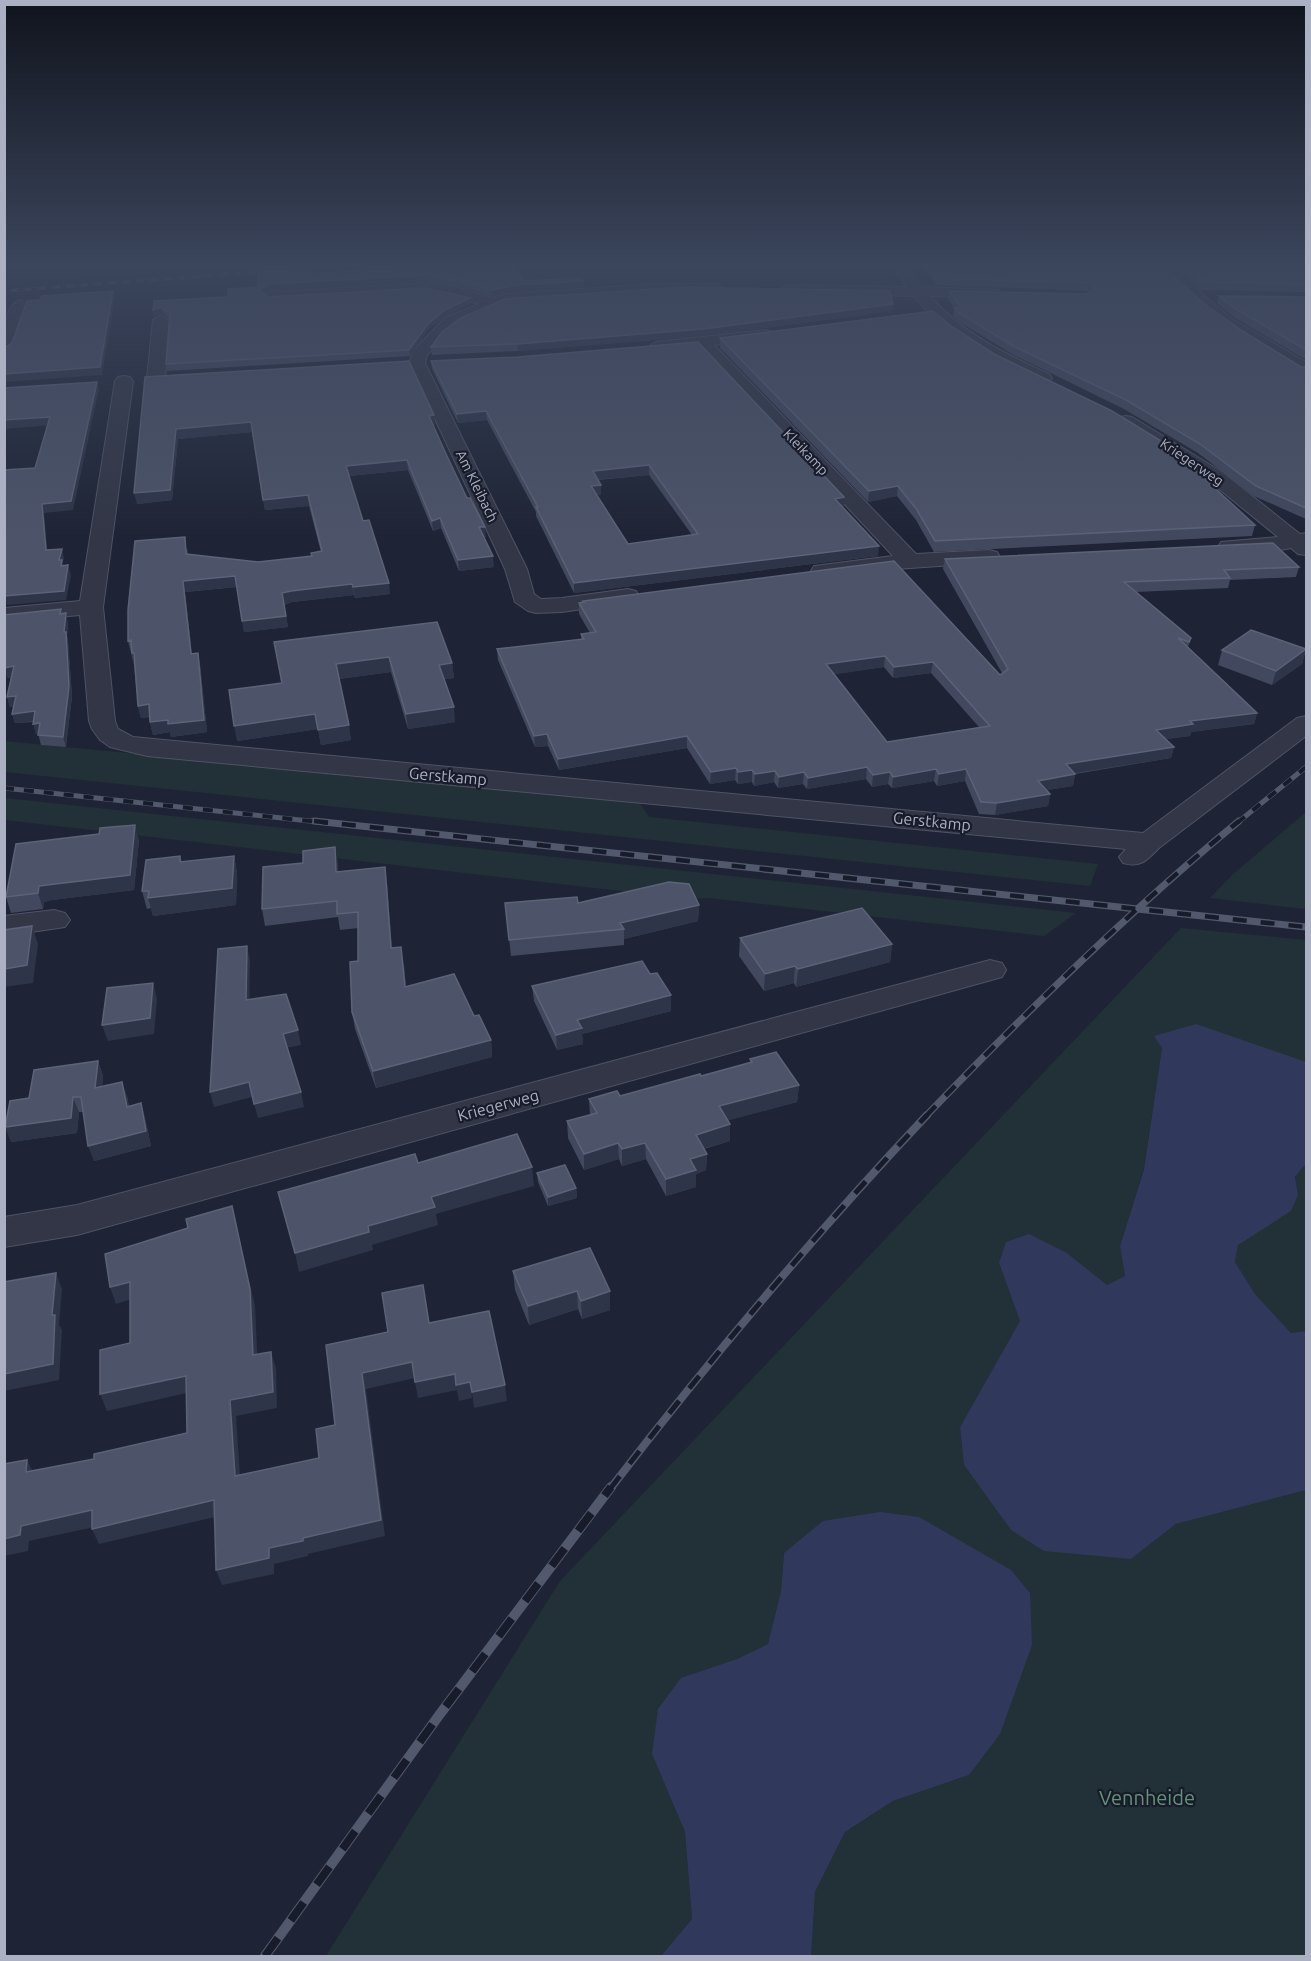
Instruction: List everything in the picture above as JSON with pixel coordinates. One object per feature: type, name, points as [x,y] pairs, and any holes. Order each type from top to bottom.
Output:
[{"type":"street","name":"Gerstkamp","points":[[161,357],[161,378],[118,381],[91,607],[102,721],[105,733],[118,743],[159,750],[686,797],[1149,842]]},
{"type":"street","points":[[417,363],[418,357]]},
{"type":"street","name":"Kleikamp","points":[[716,357],[910,561]]},
{"type":"street","points":[[1004,357],[1061,387]]},
{"type":"street","points":[[1285,357],[1306,369]]},
{"type":"street","points":[[395,363],[440,362]]},
{"type":"street","name":"Am Kleibach","points":[[417,363],[516,569],[523,597],[536,606],[562,605],[650,593]]},
{"type":"street","name":"Kriegerweg","points":[[1108,411],[1206,470],[1304,543]]},
{"type":"street","points":[[1214,548],[1304,543]]},
{"type":"street","points":[[797,574],[910,561],[1013,556]]},
{"type":"street","points":[[4,615],[91,607]]},
{"type":"street","points":[[1128,862],[1149,842],[1306,724]]},
{"type":"street","points":[[4,926],[54,920]]},
{"type":"street","name":"Kriegerweg","points":[[4,1232],[77,1220],[990,970]]},
{"type":"green space","points":[[4,741],[640,803],[649,817],[1098,864],[1090,886],[5,772]]},
{"type":"green space","points":[[5,798],[1076,913],[1044,936],[709,898],[690,899],[5,820]]},
{"type":"green space","points":[[1306,812],[1306,909],[1210,898],[1232,875]]},
{"type":"green space","name":"Vennheide","points":[[1181,928],[1306,940],[1306,1062],[1282,1056],[1155,1036],[1162,1048],[1144,1168],[1120,1246],[1125,1276],[1107,1285],[1067,1253],[999,1263],[1020,1321],[960,1427],[964,1465],[1011,1530],[1131,1559],[1176,1524],[1306,1490],[1306,1956],[811,1956],[815,1892],[845,1832],[893,1801],[969,1775],[784,1552],[781,1591],[768,1644],[737,1659],[652,1754],[685,1832],[692,1919],[661,1956],[326,1956],[560,1581]]},
{"type":"green space","points":[[1306,1166],[1306,1331],[1291,1333],[1255,1294],[1235,1262],[1238,1245],[1263,1227],[1298,1195],[1295,1177]]},
{"type":"water","points":[[1196,1024],[1306,1062],[1306,1166],[1295,1177],[1298,1195],[1291,1211],[1238,1245],[1235,1262],[1255,1294],[1291,1333],[1306,1331],[1306,1490],[1176,1524],[1131,1559],[1044,1551],[1011,1530],[964,1465],[960,1427],[1020,1321],[999,1263],[1006,1242],[1029,1234],[1067,1253],[1107,1285],[1125,1276],[1120,1246],[1144,1169],[1162,1048],[1154,1036]]},
{"type":"water","points":[[880,1512],[919,1517],[1011,1570],[1030,1593],[1032,1645],[1000,1734],[969,1775],[893,1801],[845,1832],[815,1892],[811,1956],[661,1956],[692,1919],[685,1832],[652,1754],[658,1709],[681,1678],[737,1659],[768,1644],[781,1591],[784,1553],[823,1521]]},
{"type":"building","points":[[4,357],[102,357],[100,367],[4,374]]},
{"type":"building","points":[[167,357],[296,357],[166,364]]},
{"type":"building","points":[[524,357],[712,357],[844,497],[835,499],[879,546],[574,583],[536,507],[538,507],[486,411],[457,414],[431,361]],"holes":[[[649,465],[698,534],[628,544],[591,486],[601,485],[593,471]]]},
{"type":"building","points":[[738,357],[999,357],[1112,411],[1174,449],[1170,447],[1255,525],[935,541],[917,510],[898,486],[869,491]]},
{"type":"building","points":[[1035,357],[1284,357],[1301,367],[1306,367],[1306,508],[1256,486],[1200,444],[1126,400]]},
{"type":"building","points":[[409,361],[434,415],[429,416],[447,456],[467,498],[470,498],[485,527],[479,527],[493,556],[458,560],[440,518],[432,521],[407,460],[346,466],[363,521],[369,520],[389,583],[353,587],[352,584],[282,593],[286,616],[242,621],[235,576],[183,581],[191,654],[198,653],[204,720],[168,724],[168,720],[150,722],[149,704],[138,706],[134,653],[132,653],[131,640],[128,641],[128,610],[135,541],[185,537],[186,554],[258,562],[312,556],[311,553],[322,551],[308,495],[263,500],[251,422],[176,429],[170,490],[134,493],[145,377]]},
{"type":"building","points":[[97,382],[71,501],[42,504],[46,550],[62,549],[59,560],[62,560],[61,566],[68,565],[64,591],[4,596],[4,470],[35,468],[50,417],[4,420],[4,388]]},
{"type":"building","points":[[1273,543],[1299,567],[1224,570],[1230,578],[1124,582],[1191,638],[1189,642],[1178,638],[1257,713],[1190,721],[1193,724],[1156,730],[1174,747],[1066,764],[1075,774],[1038,781],[1050,794],[997,803],[981,802],[966,769],[939,774],[936,769],[893,777],[890,772],[873,775],[867,767],[808,778],[804,772],[779,777],[775,771],[755,774],[752,770],[738,772],[736,768],[711,772],[687,736],[558,759],[547,734],[534,736],[497,649],[584,639],[581,634],[596,632],[579,603],[583,601],[894,561],[1000,675],[1008,669],[945,559]],"holes":[[[885,656],[894,667],[933,662],[990,726],[887,742],[826,664]]]},
{"type":"building","points":[[61,609],[60,614],[66,613],[64,632],[66,632],[69,686],[63,737],[38,735],[40,723],[33,724],[35,711],[12,714],[16,696],[7,697],[14,666],[4,668],[4,615]]},
{"type":"building","points":[[437,622],[452,663],[439,665],[454,707],[406,714],[389,657],[336,664],[349,725],[318,730],[315,714],[234,726],[229,690],[282,683],[274,642]]},
{"type":"building","points":[[1251,630],[1306,649],[1276,671],[1222,650]]},
{"type":"building","points":[[135,825],[130,875],[39,886],[38,893],[6,897],[16,844],[99,834],[100,828]]},
{"type":"building","points":[[335,847],[336,872],[385,867],[391,948],[401,947],[405,987],[454,974],[474,1016],[479,1015],[491,1040],[373,1071],[352,1012],[350,962],[358,961],[358,912],[337,914],[337,901],[262,909],[263,867],[303,863],[303,851]]},
{"type":"building","points":[[180,856],[180,862],[234,856],[232,888],[148,898],[149,891],[142,891],[146,860]]},
{"type":"building","points":[[669,882],[689,884],[699,905],[620,923],[624,929],[509,940],[505,903],[577,897],[578,903]]},
{"type":"building","points":[[862,908],[892,944],[798,969],[795,966],[765,974],[740,938]]},
{"type":"building","points":[[32,926],[27,965],[4,969],[4,930]]},
{"type":"building","points":[[247,946],[246,1000],[286,994],[298,1030],[283,1034],[301,1092],[254,1104],[249,1082],[210,1092],[218,949]]},
{"type":"building","points":[[642,961],[650,974],[657,973],[671,995],[577,1020],[582,1028],[556,1035],[532,986]]},
{"type":"building","points":[[153,983],[150,1018],[102,1025],[107,988]]},
{"type":"building","points":[[776,1052],[799,1085],[719,1106],[730,1124],[696,1135],[707,1154],[690,1159],[696,1170],[666,1179],[645,1143],[622,1149],[618,1143],[584,1154],[567,1121],[597,1113],[589,1099],[617,1091],[620,1096],[700,1074],[701,1076],[752,1062],[750,1059]]},
{"type":"building","points":[[98,1061],[95,1088],[122,1082],[127,1107],[141,1103],[146,1131],[88,1146],[81,1097],[73,1097],[71,1118],[5,1127],[10,1101],[29,1098],[34,1070]]},
{"type":"building","points":[[517,1134],[532,1167],[431,1197],[435,1207],[368,1226],[369,1232],[295,1253],[278,1192],[415,1154],[418,1163]]},
{"type":"building","points":[[565,1165],[576,1188],[548,1197],[537,1173]]},
{"type":"building","points":[[232,1206],[250,1289],[253,1355],[271,1352],[273,1392],[230,1400],[235,1476],[319,1458],[316,1429],[335,1425],[326,1345],[388,1332],[382,1293],[423,1285],[429,1323],[489,1311],[505,1385],[472,1392],[470,1382],[456,1385],[455,1374],[415,1382],[412,1362],[362,1373],[381,1520],[269,1548],[269,1558],[216,1570],[214,1500],[92,1529],[92,1510],[21,1526],[20,1535],[4,1539],[4,1464],[27,1460],[26,1472],[94,1459],[94,1454],[187,1433],[186,1376],[100,1394],[100,1350],[130,1343],[130,1282],[110,1287],[105,1254],[188,1228],[186,1219]]},
{"type":"building","points":[[590,1248],[610,1291],[581,1301],[577,1291],[528,1306],[513,1271]]},
{"type":"building","points":[[56,1273],[52,1315],[55,1315],[53,1364],[4,1374],[4,1282]]},
{"type":"railway","points":[[1237,823],[1306,767]]},
{"type":"railway","points":[[4,788],[328,823]]},
{"type":"railway","points":[[314,821],[1138,909]]},
{"type":"railway","points":[[1138,909],[1239,821]]},
{"type":"railway","points":[[926,1116],[1001,1039],[1138,909]]},
{"type":"railway","points":[[1138,909],[1306,927]]},
{"type":"railway","points":[[610,1489],[764,1298],[844,1205],[927,1115]]},
{"type":"railway","points":[[265,1956],[440,1714],[611,1487]]}]
